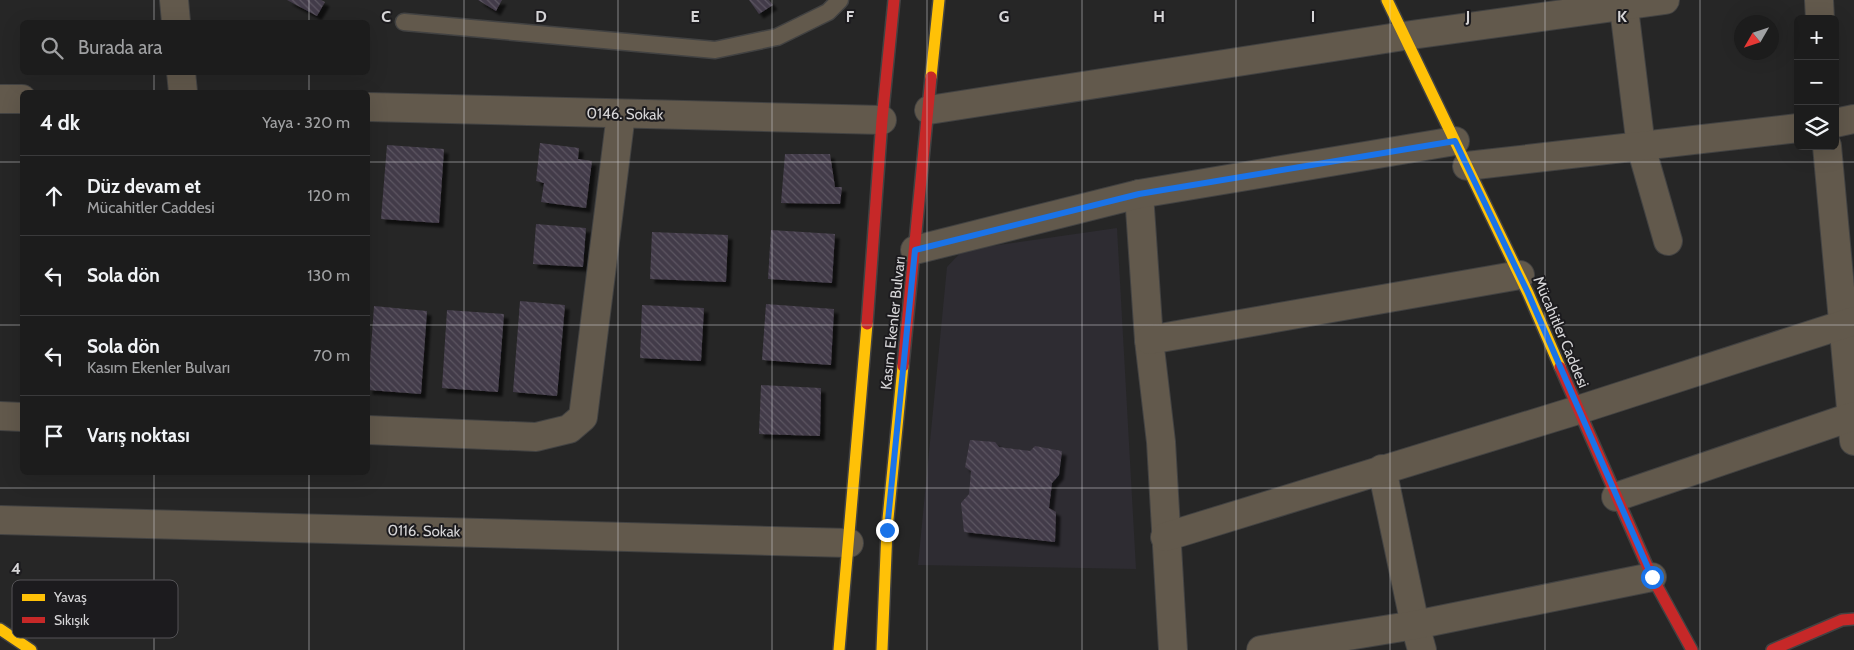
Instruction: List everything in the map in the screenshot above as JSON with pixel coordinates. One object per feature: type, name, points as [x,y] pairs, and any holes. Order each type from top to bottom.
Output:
[{"type":"street","points":[[174,0],[176,20]]},
{"type":"street","name":"Kasım Ekenler Bulvarı","points":[[839,650],[865,349],[882,120],[894,0]]},
{"type":"street","name":"Kasım Ekenler Bulvarı","points":[[882,650],[887,530],[939,0]]},
{"type":"street","name":"Mücahitler Caddesi","points":[[1387,0],[1520,275],[1652,577],[1692,650]]},
{"type":"street","points":[[928,110],[1623,3],[1666,0]]},
{"type":"street","points":[[1819,0],[1820,15]]},
{"type":"street","points":[[1623,3],[1641,147],[1668,240]]},
{"type":"street","points":[[181,75],[183,90]]},
{"type":"street","points":[[0,99],[20,99]]},
{"type":"street","name":"0146. Sokak","points":[[370,107],[882,120]]},
{"type":"street","points":[[370,430],[536,437],[569,429],[583,417],[622,114]]},
{"type":"street","points":[[1839,122],[1854,119]]},
{"type":"street","points":[[1467,166],[1794,128]]},
{"type":"street","points":[[915,250],[1139,194],[1455,141]]},
{"type":"street","points":[[1616,497],[1853,425],[1849,323],[1827,150]]},
{"type":"street","points":[[1139,194],[1149,340],[1160,442],[1173,650]]},
{"type":"street","points":[[1149,340],[1520,275]]},
{"type":"street","points":[[1165,537],[1578,410],[1849,323]]},
{"type":"street","points":[[0,416],[20,417]]},
{"type":"street","points":[[1382,469],[1419,637]]},
{"type":"street","name":"0116. Sokak","points":[[0,520],[848,542]]},
{"type":"street","points":[[1261,650],[1419,637],[1652,577]]},
{"type":"street","points":[[1772,650],[1842,620],[1854,619]]},
{"type":"street","points":[[0,629],[12,637]]},
{"type":"street","points":[[14,638],[32,650]]},
{"type":"lane","points":[[404,22],[715,50],[777,37],[828,12],[840,0]]},
{"type":"shaded area","points":[[1117,228],[1136,569],[918,565],[947,267],[963,250]]},
{"type":"building","points":[[287,0],[321,0],[325,2],[317,16]]},
{"type":"building","points":[[478,0],[502,0],[496,11]]},
{"type":"building","points":[[749,0],[769,0],[773,5],[759,14]]},
{"type":"building","points":[[540,143],[579,148],[578,159],[592,161],[586,208],[541,202],[544,183],[536,181]]},
{"type":"building","points":[[387,145],[444,149],[439,223],[381,219]]},
{"type":"building","points":[[785,154],[830,154],[835,187],[842,187],[840,204],[781,203]]},
{"type":"building","points":[[536,224],[586,228],[583,267],[533,264]]},
{"type":"building","points":[[771,230],[835,234],[832,283],[768,279]]},
{"type":"building","points":[[652,232],[728,235],[726,282],[650,279]]},
{"type":"building","points":[[520,301],[565,305],[557,396],[513,392]]},
{"type":"building","points":[[766,304],[834,309],[831,365],[762,360]]},
{"type":"building","points":[[642,305],[704,308],[701,361],[640,358]]},
{"type":"building","points":[[374,306],[427,311],[421,394],[370,390]]},
{"type":"building","points":[[447,310],[504,314],[498,392],[442,388]]},
{"type":"building","points":[[761,385],[821,388],[820,436],[759,434]]},
{"type":"building","points":[[970,440],[995,442],[999,447],[1030,451],[1035,446],[1062,451],[1059,475],[1052,483],[1049,508],[1056,512],[1055,542],[964,532],[961,503],[969,494],[971,471],[965,467]]},
{"type":"traffic: slow","points":[[931,77],[939,0]]},
{"type":"traffic: slow","points":[[1387,0],[1528,293],[1560,367]]},
{"type":"traffic: slow","points":[[839,650],[867,324]]},
{"type":"traffic: slow","points":[[882,650],[887,529],[903,366]]},
{"type":"traffic: slow","points":[[0,629],[12,637]]},
{"type":"traffic: slow","points":[[13,638],[31,650]]},
{"type":"traffic: jam","points":[[867,324],[882,120],[894,0]]},
{"type":"traffic: jam","points":[[903,366],[931,77]]},
{"type":"traffic: jam","points":[[1560,367],[1652,577],[1692,650]]},
{"type":"traffic: jam","points":[[1772,650],[1842,620],[1854,619]]},
{"type":"route","points":[[887,530],[915,250],[1139,194],[1455,141],[1528,293],[1652,577]]}]
